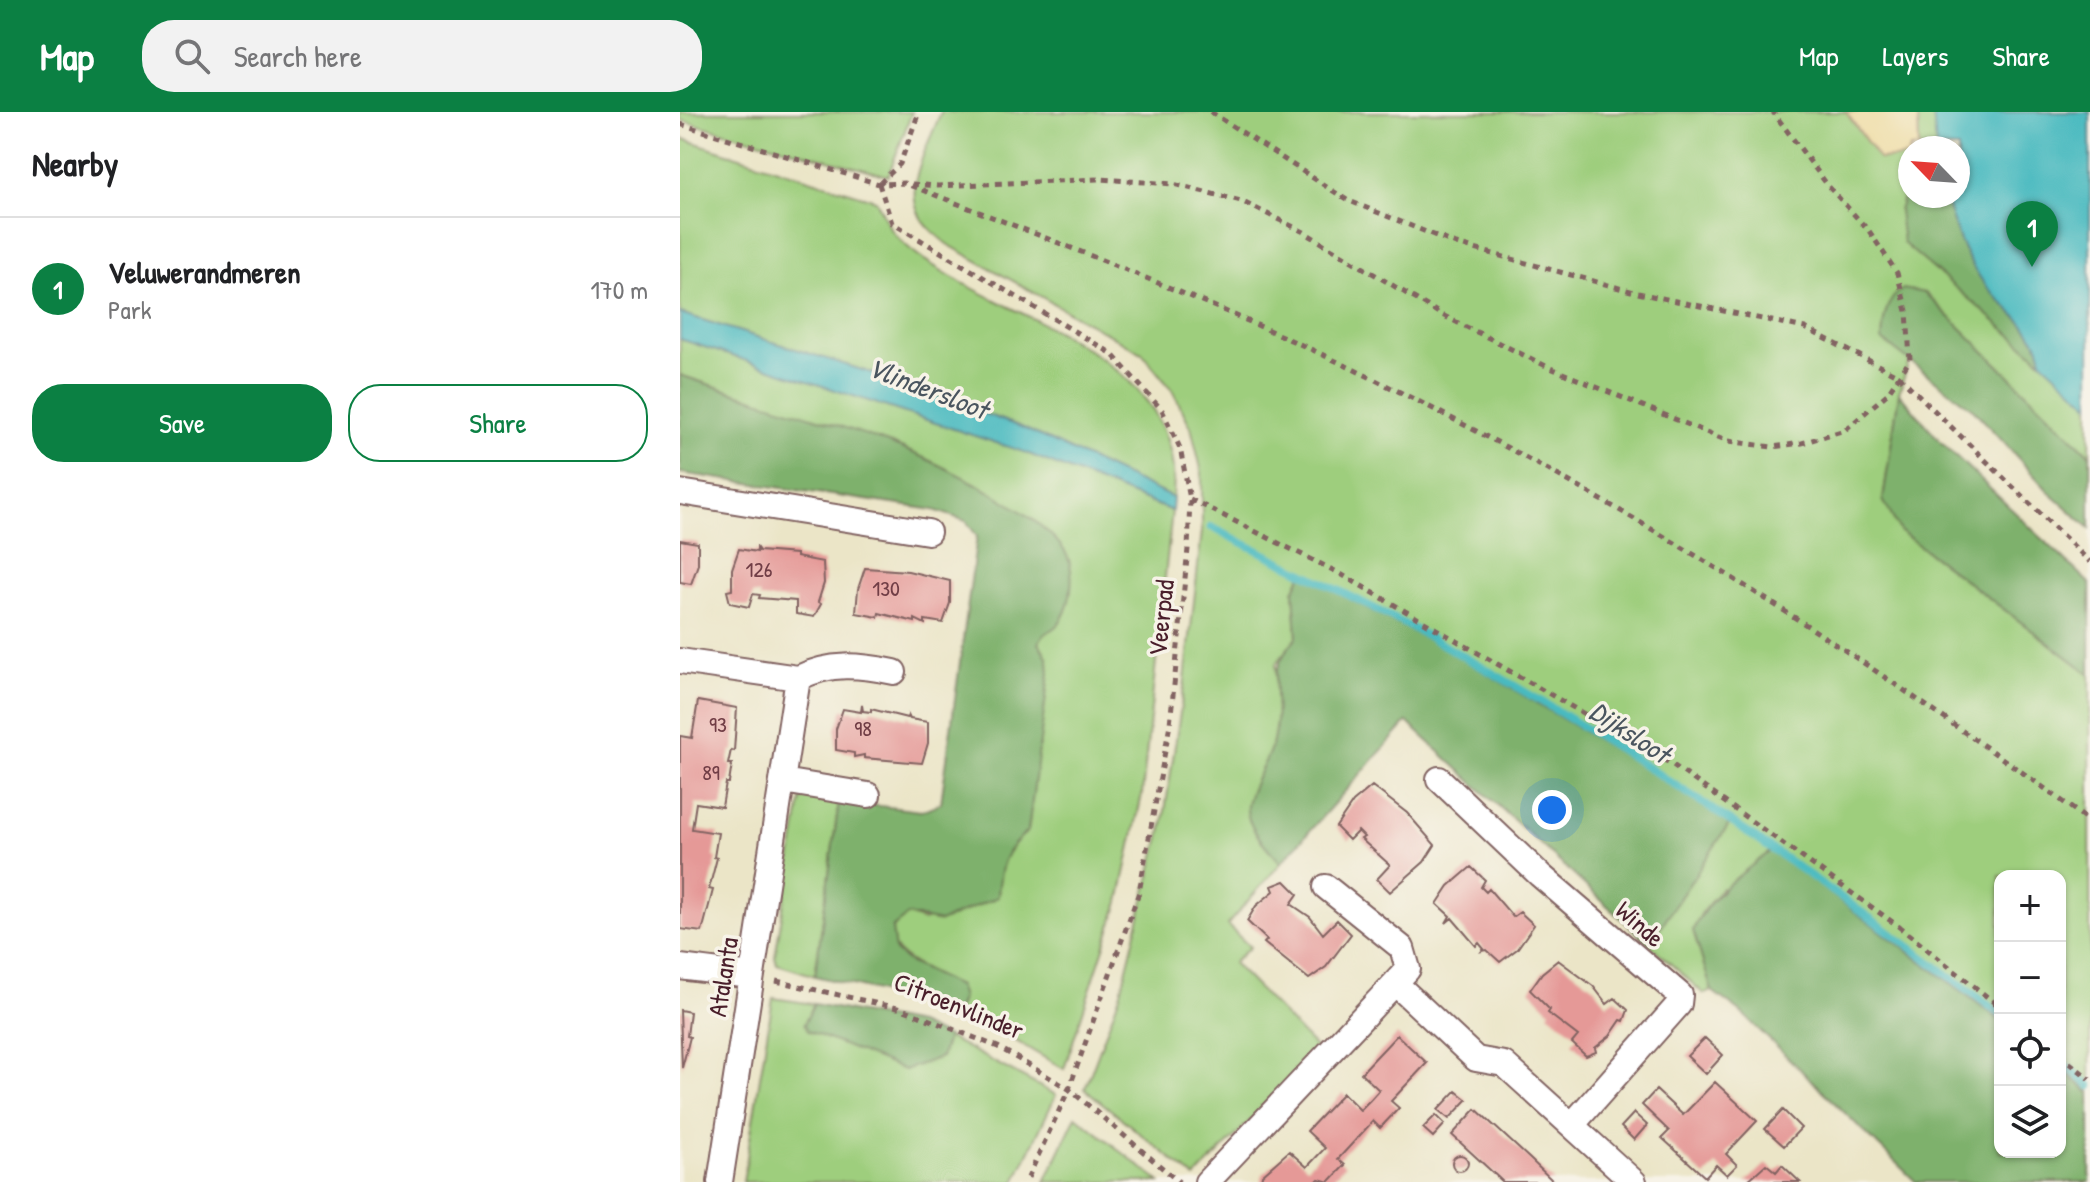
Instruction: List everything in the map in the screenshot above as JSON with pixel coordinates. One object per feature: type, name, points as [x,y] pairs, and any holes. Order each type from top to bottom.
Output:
[{"type":"street","points":[[680,492],[928,532]]},
{"type":"street","points":[[680,661],[798,678],[817,669],[856,664],[894,672]]},
{"type":"street","name":"Atalanta","points":[[720,1182],[798,678]]},
{"type":"street","name":"Winde","points":[[1439,779],[1540,875],[1680,995],[1679,1004],[1572,1125]]},
{"type":"street","points":[[783,781],[868,795]]},
{"type":"street","points":[[1207,1182],[1408,969],[1402,948],[1326,887]]},
{"type":"street","points":[[680,967],[751,976]]},
{"type":"street","points":[[1395,983],[1476,1059],[1504,1064],[1634,1182]]},
{"type":"path","points":[[879,184],[900,164],[919,112]]},
{"type":"path","points":[[1211,112],[1347,200],[1456,244],[1638,293],[1805,328],[1899,376],[2090,562]]},
{"type":"path","points":[[680,124],[879,184],[938,186],[1100,179],[1173,184],[1241,201],[1304,232],[1442,315],[1548,367],[1728,441],[1772,447],[1802,443],[1845,430],[1887,394],[1910,360],[1907,311],[1897,273],[1869,231],[1829,187],[1773,112]]},
{"type":"path","points":[[904,183],[1116,265],[1320,354],[1534,462],[1689,550],[1829,637],[2090,822]]},
{"type":"path","name":"Veerpad","points":[[879,184],[892,223],[1111,353],[1139,381],[1162,410],[1180,448],[1190,499],[1170,724],[1139,892],[1069,1089],[1026,1182]]},
{"type":"path","points":[[1190,499],[1339,573],[1673,765],[1898,926],[1994,1002]]},
{"type":"path","name":"Citroenvlinder","points":[[751,976],[902,1009],[998,1047],[1069,1089],[1179,1182]]},
{"type":"path","points":[[2066,1060],[2090,1079]]},
{"type":"green space","points":[[680,112],[912,112],[888,176],[680,120]]},
{"type":"green space","points":[[941,112],[1846,112],[1879,159],[1898,157],[1899,211],[1998,322],[2041,361],[2041,351],[1964,208],[1970,208],[1970,136],[1919,136],[1918,116],[1925,112],[2090,112],[2090,455],[1925,293],[1882,339],[1910,358],[1899,393],[1883,499],[1900,531],[2090,674],[2090,1093],[2066,1073],[2066,870],[1994,870],[1994,1015],[1884,931],[1722,888],[1702,912],[1693,930],[1712,991],[1704,994],[1649,944],[1732,819],[1585,731],[1302,574],[1294,591],[1297,637],[1276,664],[1278,711],[1273,741],[1249,820],[1281,863],[1227,925],[1250,947],[1233,963],[1318,1050],[1195,1178],[1085,1089],[1121,992],[1163,824],[1185,680],[1202,531],[1202,473],[1191,427],[1172,390],[1142,353],[947,244],[922,220],[915,191],[925,150]]},
{"type":"green space","points":[[680,138],[876,200],[890,228],[918,256],[1101,358],[1132,384],[1156,416],[1171,453],[1173,498],[1021,427],[875,374],[680,313]]},
{"type":"green space","points":[[1900,208],[1949,208],[1960,241],[1983,282],[2027,329],[2040,350],[2042,361],[1903,243]]},
{"type":"green space","points":[[1903,289],[1925,293],[2090,455],[2090,528],[2052,495],[1974,410],[1882,340],[1889,305]]},
{"type":"green space","points":[[680,339],[1024,452],[1172,511],[1142,794],[1119,902],[1064,1069],[1002,1033],[955,1015],[962,997],[958,986],[904,957],[889,936],[893,925],[908,915],[924,921],[1000,861],[1012,843],[1028,831],[1048,659],[1039,643],[1040,636],[1052,629],[1035,521],[975,483],[894,445],[680,375]]},
{"type":"green space","points":[[680,375],[840,426],[937,464],[994,494],[1045,529],[1062,547],[1070,564],[1071,587],[1066,611],[1039,643],[1048,659],[1049,674],[1028,831],[1013,845],[1004,860],[998,897],[940,922],[908,915],[892,928],[895,951],[908,962],[958,986],[962,997],[955,1015],[815,976],[839,801],[921,811],[941,803],[977,536],[966,521],[934,510],[680,473]]},
{"type":"green space","points":[[1899,393],[1941,442],[2090,584],[2090,674],[1900,531],[1883,500]]},
{"type":"green space","points":[[1302,574],[1446,649],[1732,820],[1649,944],[1407,722],[1281,863],[1253,829],[1247,805],[1273,741],[1277,710],[1276,675],[1286,651],[1297,637],[1294,591]]},
{"type":"green space","points":[[802,795],[839,801],[815,976],[777,964],[775,957]]},
{"type":"green space","points":[[1772,850],[1994,1016],[1994,1158],[2066,1158],[2066,1073],[2090,1093],[2090,1182],[1916,1182],[1742,1013],[1712,991],[1693,930],[1717,895]]},
{"type":"green space","points":[[773,998],[814,1004],[805,1024],[904,1070],[941,1057],[947,1037],[1056,1095],[1015,1182],[743,1182]]},
{"type":"green space","points":[[814,1004],[918,1024],[947,1037],[941,1057],[904,1070],[808,1031],[804,1024]]},
{"type":"green space","points":[[1076,1116],[1160,1182],[1045,1182]]},
{"type":"sand","points":[[1846,112],[1925,112],[1918,117],[1919,136],[1898,136],[1898,158],[1879,159]]},
{"type":"water","points":[[1933,112],[2090,112],[2090,405],[2042,361],[2040,349],[2027,328],[1983,282],[1971,262],[1949,208],[1970,208],[1970,136],[1935,136]]},
{"type":"water","points":[[680,313],[875,374],[1021,427],[1173,498],[1172,511],[1024,452],[680,339]]},
{"type":"building","points":[[680,540],[698,543],[698,564],[691,584],[680,582]]},
{"type":"building","points":[[757,548],[759,551],[796,554],[796,557],[823,562],[824,583],[818,602],[821,604],[814,617],[796,614],[796,601],[759,598],[760,595],[753,594],[749,607],[730,603],[727,591],[732,590],[732,569],[739,549],[757,552]]},
{"type":"building","points":[[865,568],[908,571],[950,581],[950,603],[943,623],[925,620],[925,624],[915,619],[915,622],[879,613],[878,617],[856,613],[858,589]]},
{"type":"building","points":[[698,701],[737,708],[734,751],[731,750],[729,783],[726,783],[722,807],[696,803],[692,829],[718,833],[714,857],[717,858],[709,889],[713,890],[702,932],[680,929],[680,736],[692,738]]},
{"type":"building","points":[[862,705],[863,711],[871,712],[871,709],[907,718],[908,715],[910,719],[928,722],[928,743],[922,763],[864,758],[864,755],[854,757],[854,753],[836,750],[836,729],[843,709],[861,712]]},
{"type":"building","points":[[1372,786],[1407,813],[1435,845],[1424,862],[1390,892],[1377,879],[1390,865],[1361,839],[1364,837],[1358,831],[1349,840],[1336,827],[1353,802]]},
{"type":"building","points":[[1471,867],[1485,880],[1481,887],[1486,892],[1489,889],[1513,917],[1520,912],[1534,925],[1517,949],[1500,962],[1487,950],[1482,951],[1484,949],[1479,943],[1476,946],[1452,918],[1446,923],[1450,916],[1437,904],[1449,886]]},
{"type":"building","points":[[1285,881],[1298,894],[1291,904],[1310,917],[1323,934],[1337,920],[1351,934],[1326,967],[1309,979],[1264,943],[1267,940],[1247,921],[1256,906],[1274,891],[1272,886]]},
{"type":"building","points":[[1558,960],[1593,986],[1607,1004],[1615,998],[1628,1010],[1624,1021],[1621,1020],[1610,1036],[1595,1048],[1596,1052],[1586,1056],[1572,1043],[1578,1036],[1548,1013],[1550,1010],[1530,990],[1542,973]]},
{"type":"building","points":[[680,1010],[690,1012],[687,1036],[690,1037],[682,1068]]},
{"type":"building","points":[[1397,1035],[1427,1063],[1391,1101],[1399,1108],[1380,1128],[1373,1121],[1338,1159],[1345,1165],[1329,1182],[1319,1179],[1316,1182],[1261,1182],[1262,1175],[1289,1151],[1307,1167],[1325,1148],[1307,1131],[1343,1093],[1360,1110],[1370,1100],[1379,1090],[1361,1073]]},
{"type":"building","points":[[1705,1038],[1723,1055],[1706,1074],[1687,1056]]},
{"type":"building","points":[[1715,1082],[1757,1121],[1726,1154],[1737,1165],[1727,1175],[1716,1165],[1705,1177],[1662,1138],[1669,1131],[1642,1105],[1656,1090],[1683,1115]]},
{"type":"building","points":[[1456,1091],[1467,1100],[1449,1119],[1438,1110]]},
{"type":"building","points":[[1476,1109],[1554,1182],[1503,1182],[1452,1135]]},
{"type":"building","points":[[1783,1110],[1801,1128],[1784,1146],[1765,1129]]},
{"type":"building","points":[[1634,1113],[1647,1125],[1634,1140],[1621,1127]]},
{"type":"building","points":[[1436,1115],[1445,1124],[1433,1137],[1423,1128]]},
{"type":"building","points":[[1457,1155],[1463,1155],[1468,1163],[1466,1169],[1457,1171],[1452,1166],[1452,1160]]},
{"type":"building","points":[[1766,1164],[1776,1172],[1782,1165],[1800,1182],[1746,1182]]},
{"type":"waterway","name":"Dijksloot","points":[[1211,527],[1424,634],[1595,734],[1801,869],[1994,1010]]},
{"type":"waterway","name":"Dijksloot","points":[[2066,1066],[2090,1086]]},
{"type":"place","name":"Veluwerandmeren","points":[[2032,267]]},
{"type":"water label","name":"Vlindersloot","points":[[928,388]]}]
